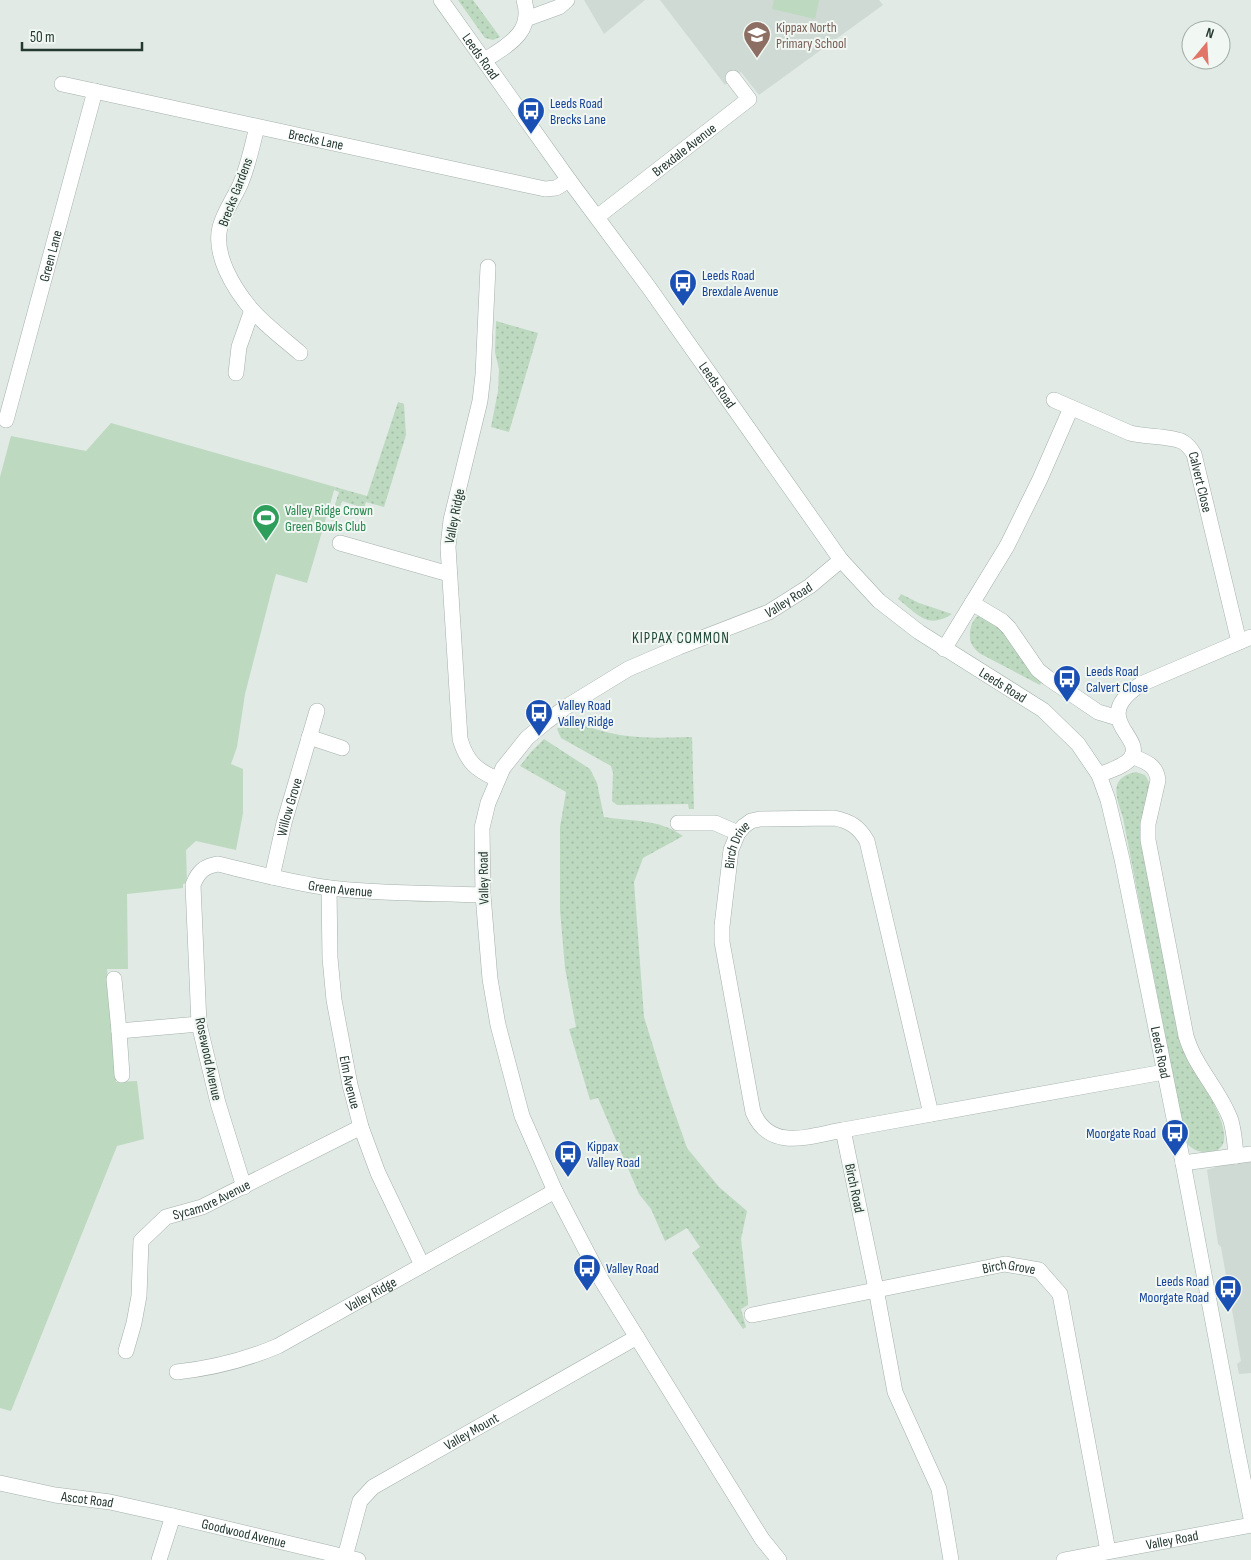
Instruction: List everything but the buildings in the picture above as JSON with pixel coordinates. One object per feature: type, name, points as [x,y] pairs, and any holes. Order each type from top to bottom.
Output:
[{"type":"street","name":"Leeds Road","points":[[441,0],[569,180],[650,289],[841,560],[879,600],[919,632],[1043,710],[1078,744],[1099,775],[1108,800],[1122,859],[1251,1518]]},
{"type":"street","points":[[485,60],[518,36],[526,19],[524,0]]},
{"type":"street","points":[[526,19],[559,7],[567,0]]},
{"type":"street","name":"Brexdale Avenue","points":[[597,217],[749,98],[733,78]]},
{"type":"street","name":"Brecks Lane","points":[[62,84],[545,189],[556,188],[569,180]]},
{"type":"street","name":"Green Lane","points":[[6,420],[95,91]]},
{"type":"street","name":"Brecks Gardens","points":[[257,127],[243,177],[219,229],[218,243],[220,256],[225,268],[252,310],[300,353]]},
{"type":"street","name":"Valley Ridge","points":[[488,267],[483,376],[480,401],[451,520],[448,547],[460,739],[464,752],[472,764],[482,773],[497,779]]},
{"type":"street","points":[[236,374],[238,348],[252,310]]},
{"type":"street","name":"Calvert Close","points":[[1054,400],[1130,433],[1175,439],[1189,447],[1194,454],[1245,639]]},
{"type":"street","points":[[944,649],[1007,546],[1040,479],[1071,408]]},
{"type":"street","points":[[340,543],[449,574]]},
{"type":"street","name":"Valley Road","points":[[779,1560],[762,1540],[602,1281],[555,1191],[522,1116],[503,1043],[490,979],[483,895],[482,828],[488,803],[497,779],[510,758],[526,738],[566,706],[628,669],[769,612],[810,586],[841,560]]},
{"type":"street","points":[[972,603],[1002,621],[1038,670],[1048,678],[1098,712],[1118,718]]},
{"type":"street","points":[[1099,775],[1124,764],[1132,756],[1132,742],[1119,724],[1118,718],[1120,706],[1126,697],[1141,684],[1245,639]]},
{"type":"street","name":"Willow Grove","points":[[272,877],[284,823],[318,711]]},
{"type":"street","points":[[309,738],[342,748]]},
{"type":"street","name":"Leeds Road","points":[[1132,756],[1149,763],[1157,774],[1158,780],[1148,824],[1148,840],[1190,1049],[1196,1062],[1225,1107],[1243,1155]]},
{"type":"street","name":"Birch Drive","points":[[843,1130],[782,1138],[764,1130],[757,1122],[753,1112],[722,942],[722,926],[731,850],[738,833],[744,826],[760,819],[824,818],[844,820],[854,825],[867,841],[931,1114]]},
{"type":"street","points":[[678,823],[715,822],[738,833]]},
{"type":"street","name":"Green Avenue","points":[[202,870],[209,865],[218,864],[329,888],[483,895]]},
{"type":"street","name":"Rosewood Avenue","points":[[202,870],[196,877],[193,885],[200,1024],[218,1103],[244,1187]]},
{"type":"street","name":"Elm Avenue","points":[[329,888],[330,958],[334,1000],[341,1042],[361,1127],[378,1173],[422,1265]]},
{"type":"street","points":[[114,979],[122,1075]]},
{"type":"street","points":[[119,1031],[200,1024]]},
{"type":"street","points":[[843,1130],[1164,1072]]},
{"type":"street","name":"Sycamore Avenue","points":[[126,1351],[139,1296],[142,1241],[166,1217],[202,1207],[361,1127]]},
{"type":"street","name":"Birch Road","points":[[843,1130],[895,1392],[939,1489],[951,1560]]},
{"type":"street","points":[[1183,1163],[1243,1155]]},
{"type":"street","name":"Valley Ridge","points":[[177,1372],[219,1366],[278,1346],[555,1191]]},
{"type":"street","name":"Birch Grove","points":[[752,1315],[1005,1264],[1039,1270],[1060,1294],[1108,1551]]},
{"type":"street","name":"Valley Mount","points":[[351,1558],[360,1501],[373,1487],[637,1336]]},
{"type":"street","name":"Ascot Road","points":[[0,1482],[55,1495],[119,1504],[173,1516]]},
{"type":"street","points":[[159,1560],[173,1516]]},
{"type":"street","name":"Goodwood Avenue","points":[[173,1516],[351,1558]]},
{"type":"street","name":"Valley Road","points":[[1064,1560],[1251,1525]]},
{"type":"shaded area","points":[[584,0],[645,0],[604,34]]},
{"type":"shaded area","name":"Kippax North Primary School","points":[[660,0],[879,0],[883,5],[759,95],[741,72],[725,85]]},
{"type":"shaded area","points":[[1251,1161],[1251,1373],[1239,1374],[1237,1364],[1241,1361],[1221,1247],[1218,1244],[1207,1170],[1224,1164]]},
{"type":"green space","points":[[458,0],[473,0],[500,37],[493,40],[485,38]]},
{"type":"green space","points":[[774,0],[819,0],[815,19],[772,9]]},
{"type":"green space","points":[[496,321],[538,333],[509,432],[491,427],[498,391],[499,369],[495,352]]},
{"type":"green space","points":[[398,402],[404,404],[406,435],[384,507],[366,502],[364,508],[342,501],[335,521],[330,520],[339,492],[334,490],[335,487],[367,496]]},
{"type":"green space","points":[[111,423],[335,487],[307,583],[276,574],[273,585],[245,694],[237,747],[231,764],[243,769],[243,813],[236,850],[196,841],[186,850],[187,883],[183,884],[183,888],[127,894],[128,969],[107,969],[116,1082],[137,1081],[144,1139],[117,1146],[11,1411],[0,1408],[0,477],[11,436],[86,451]]},
{"type":"green space","points":[[901,594],[919,603],[952,614],[936,621],[923,618],[898,599]]},
{"type":"green space","points":[[981,615],[1004,631],[1042,681],[1040,685],[979,653],[971,643],[970,631],[975,619]]},
{"type":"green space","points":[[578,718],[580,723],[594,729],[621,735],[635,737],[692,737],[694,809],[689,809],[688,804],[617,805],[612,801],[613,773],[611,766],[561,738],[557,729],[571,719]]},
{"type":"green space","points":[[544,739],[590,769],[597,783],[604,817],[654,823],[674,830],[683,836],[643,858],[634,882],[644,1017],[687,1148],[719,1187],[747,1211],[741,1239],[748,1301],[748,1305],[741,1309],[746,1327],[743,1329],[692,1253],[700,1247],[687,1228],[665,1241],[651,1209],[639,1194],[598,1098],[590,1100],[569,1029],[576,1027],[565,968],[560,910],[560,827],[566,792],[520,766]]},
{"type":"green space","points":[[1136,772],[1145,775],[1150,784],[1143,846],[1178,1035],[1186,1056],[1219,1114],[1223,1129],[1224,1141],[1219,1149],[1206,1152],[1195,1150],[1186,1142],[1123,818],[1117,796],[1116,790],[1121,779]]},
{"type":"place","name":"Kippax North Primary School","points":[[757,59]]},
{"type":"place","name":"Leeds Road Brecks Lane","points":[[531,135]]},
{"type":"place","name":"Leeds Road Brexdale Avenue","points":[[683,307]]},
{"type":"place","name":"Valley Ridge Crown Green Bowls Club","points":[[266,542]]},
{"type":"place","name":"Leeds Road Calvert Close","points":[[1067,703]]},
{"type":"place","name":"Valley Road Valley Ridge","points":[[539,737]]},
{"type":"place","name":"Moorgate Road","points":[[1175,1157]]},
{"type":"place","name":"Kippax Valley Road","points":[[568,1178]]},
{"type":"place","name":"Valley Road","points":[[587,1292]]},
{"type":"place","name":"Leeds Road Moorgate Road","points":[[1228,1313]]},
{"type":"district","name":"KIPPAX COMMON","points":[[681,638]]}]
